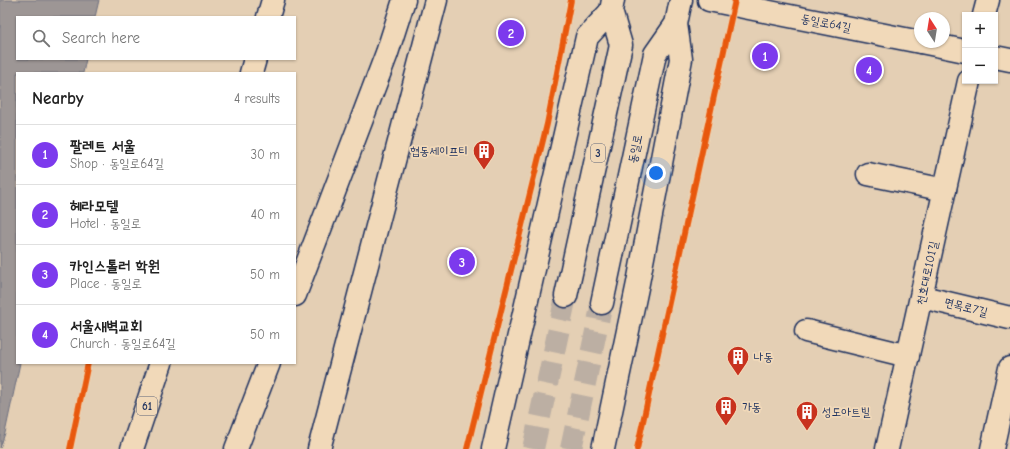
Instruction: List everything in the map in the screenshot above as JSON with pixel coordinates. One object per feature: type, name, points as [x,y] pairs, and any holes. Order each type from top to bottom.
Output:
[{"type":"main road","points":[[268,16],[274,0]]},
{"type":"main road","points":[[296,292],[384,60],[404,0]]},
{"type":"main road","points":[[319,449],[436,0]]},
{"type":"main road","name":"동일로","points":[[602,303],[655,54],[676,24],[681,0]]},
{"type":"main road","name":"동일로64길","points":[[709,0],[914,41]]},
{"type":"main road","points":[[985,12],[988,0]]},
{"type":"main road","points":[[493,449],[588,37],[612,5]]},
{"type":"main road","name":"3","points":[[566,296],[621,45],[612,5]]},
{"type":"main road","points":[[603,449],[638,283],[681,59],[676,24]]},
{"type":"main road","name":"동일로64길","points":[[950,48],[962,50]]},
{"type":"main road","points":[[998,58],[1010,60]]},
{"type":"main road","points":[[251,72],[255,60]]},
{"type":"main road","name":"천호대로101길","points":[[887,449],[968,84]]},
{"type":"main road","points":[[868,174],[945,190]]},
{"type":"main road","name":"면목로7길","points":[[922,297],[1010,318]]},
{"type":"main road","points":[[806,331],[908,356]]},
{"type":"main road","name":"61","points":[[132,449],[161,364]]},
{"type":"main road","points":[[236,449],[269,364]]},
{"type":"main road","points":[[992,449],[1010,368]]},
{"type":"shaded area","points":[[0,0],[99,0],[95,16],[16,16],[16,60],[86,60],[83,72],[16,72],[16,364],[20,364],[5,433],[0,448]]},
{"type":"tunnel","points":[[533,449],[566,296]]},
{"type":"tunnel","points":[[571,449],[602,303]]},
{"type":"cycle path","points":[[467,449],[547,124],[571,0]]},
{"type":"cycle path","points":[[637,449],[735,0]]},
{"type":"cycle path","points":[[70,449],[88,364]]},
{"type":"place","name":"헤라모텔","points":[[511,33]]},
{"type":"place","name":"팔레트 서울","points":[[765,56]]},
{"type":"place","name":"서울새벽교회","points":[[869,70]]},
{"type":"place","name":"협동세이프티","points":[[484,170]]},
{"type":"place","name":"카인스톨러 학원","points":[[462,262]]},
{"type":"place","name":"나동","points":[[738,376]]},
{"type":"place","name":"가동","points":[[726,426]]},
{"type":"place","name":"성도아트빌","points":[[807,432]]}]
